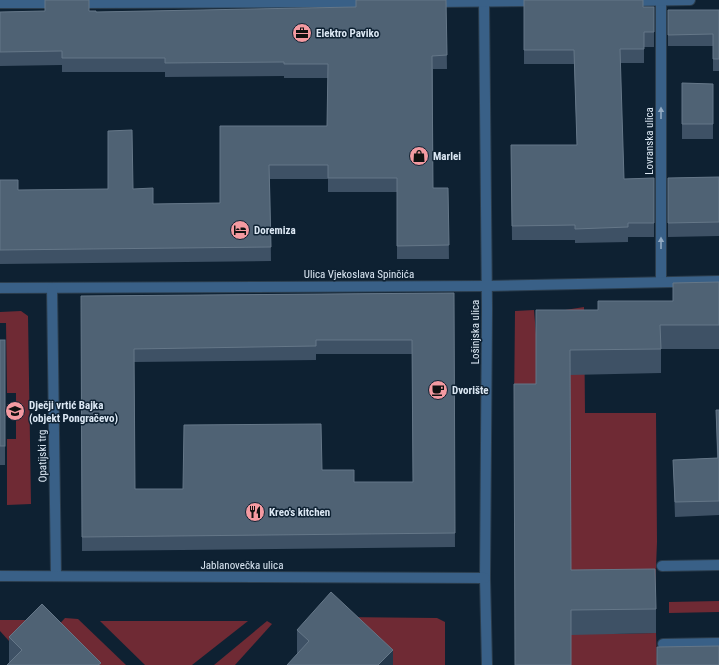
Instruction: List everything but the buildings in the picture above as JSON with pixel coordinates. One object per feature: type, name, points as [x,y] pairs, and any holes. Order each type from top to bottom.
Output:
[{"type":"street","name":"Lovranska ulica","points":[[661,282],[666,0]]},
{"type":"street","points":[[622,1],[690,0]]},
{"type":"street","name":"Lošinjska ulica","points":[[484,1],[487,286],[485,578],[487,665]]},
{"type":"street","points":[[428,2],[545,1]]},
{"type":"street","points":[[0,3],[380,2]]},
{"type":"street","name":"Ulica Vjekoslava Spinčića","points":[[0,288],[487,286],[719,281]]},
{"type":"street","name":"Opatijski trg","points":[[52,288],[56,576]]},
{"type":"street","points":[[662,566],[719,565]]},
{"type":"street","name":"Jablanovečka ulica","points":[[0,576],[485,578]]},
{"type":"street","points":[[663,644],[719,643]]},
{"type":"shaded area","points":[[584,307],[585,413],[656,413],[657,542],[655,593],[609,634],[656,633],[657,665],[571,665],[514,408],[515,311],[534,310],[536,334],[565,365],[565,310]]},
{"type":"shaded area","name":"Dječji vrtić Bajka (objekt Pongračevo)","points":[[21,311],[28,316],[31,504],[7,505],[7,439],[16,439],[16,393],[7,393],[6,323],[0,323],[0,312]]},
{"type":"shaded area","points":[[719,601],[719,612],[669,613],[669,602]]},
{"type":"shaded area","points":[[342,617],[437,618],[445,622],[445,665],[373,665]]},
{"type":"shaded area","points":[[65,618],[78,619],[126,665],[70,665],[45,640]]},
{"type":"shaded area","points":[[0,620],[27,620],[9,641],[0,631]]},
{"type":"shaded area","points":[[100,621],[248,621],[192,665],[145,665]]},
{"type":"shaded area","points":[[267,621],[272,624],[235,665],[214,665]]},
{"type":"place","name":"Elektro Paviko","points":[[302,33]]},
{"type":"place","name":"Marlei","points":[[419,156]]},
{"type":"place","name":"Doremiza","points":[[240,230]]},
{"type":"place","name":"Dvorište","points":[[438,390]]},
{"type":"place","name":"Dječji vrtić Bajka (objekt Pongračevo)","points":[[15,411]]},
{"type":"place","name":"Kreo's kitchen","points":[[255,512]]}]
